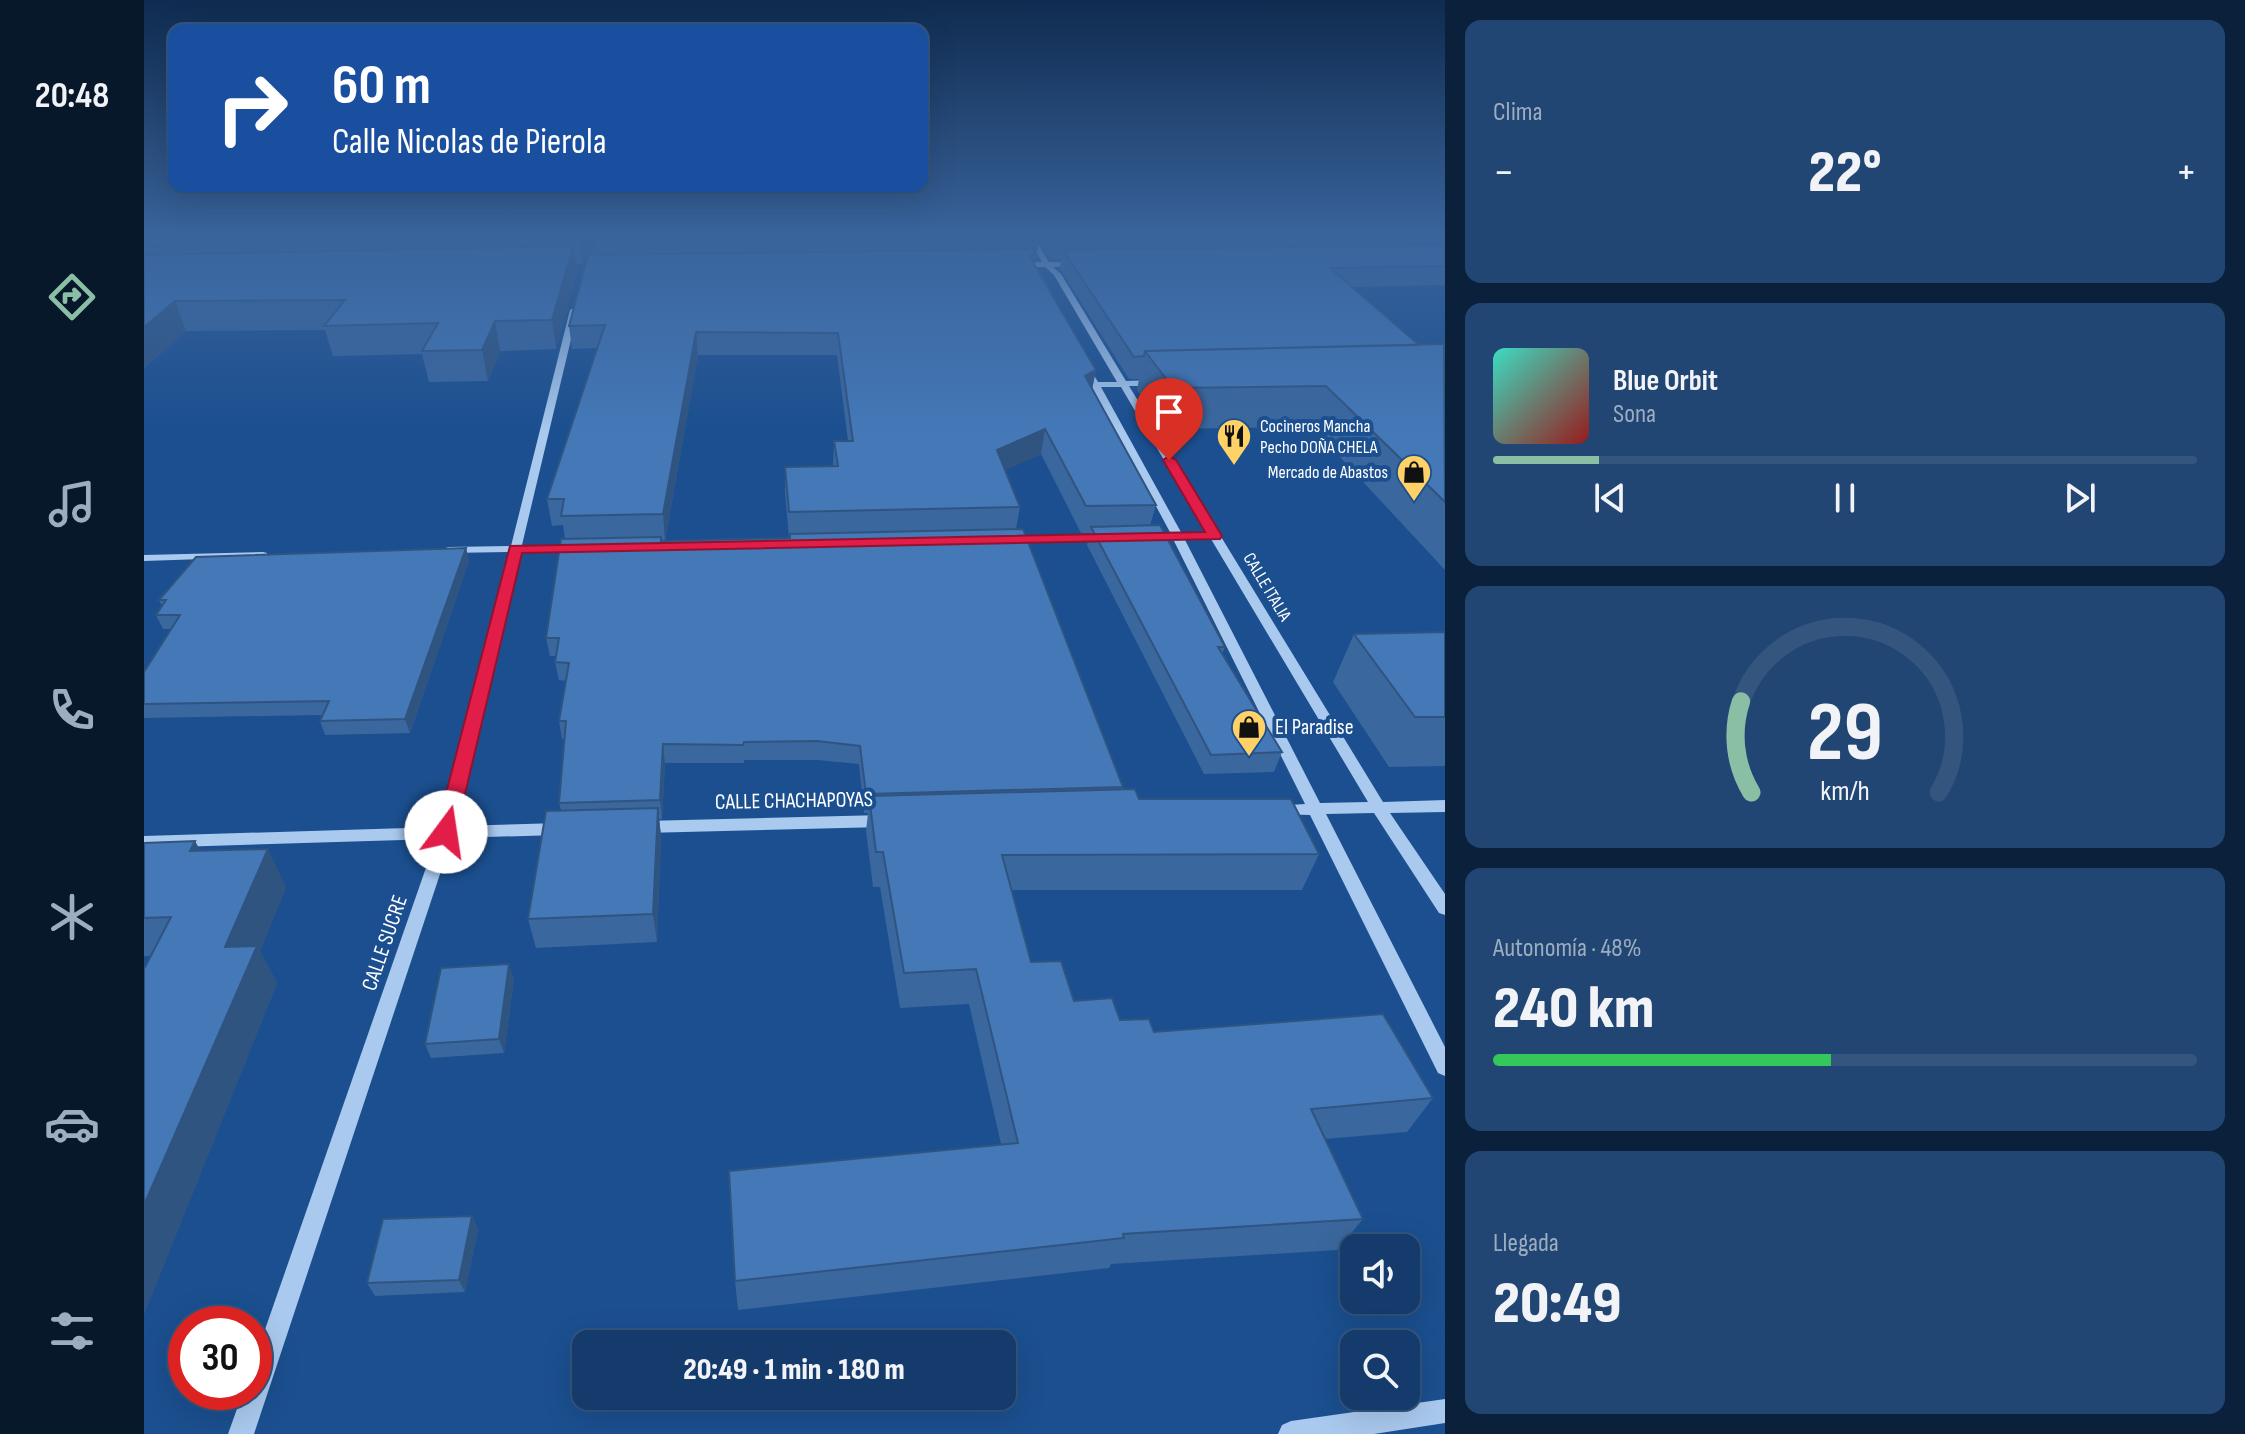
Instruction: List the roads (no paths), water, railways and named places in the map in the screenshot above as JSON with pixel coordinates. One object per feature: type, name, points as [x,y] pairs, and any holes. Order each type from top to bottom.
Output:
[{"type":"street","name":"CALLE SUCRE","points":[[241,1434],[446,832],[577,299]]},
{"type":"street","name":"CALLE ITALIA","points":[[1072,299],[1379,808],[1445,908]]},
{"type":"street","points":[[1080,357],[1178,537],[1445,1067]]},
{"type":"street","points":[[1095,385],[1169,383]]},
{"type":"street","points":[[1135,538],[1215,536]]},
{"type":"street","points":[[995,540],[1121,538]]},
{"type":"street","points":[[435,551],[595,547]]},
{"type":"street","points":[[144,558],[275,555]]},
{"type":"street","points":[[1259,811],[1312,807],[1445,806]]},
{"type":"street","name":"CALLE CHACHAPOYAS","points":[[621,828],[908,820]]},
{"type":"street","points":[[144,842],[573,829]]},
{"type":"street","points":[[1291,1434],[1445,1411]]},
{"type":"place","name":"Cocineros Mancha Pecho DOÑA CHELA","points":[[1234,467]]},
{"type":"place","name":"Mercado de Abastos","points":[[1414,503]]},
{"type":"place","name":"El Paradise","points":[[1249,758]]}]
